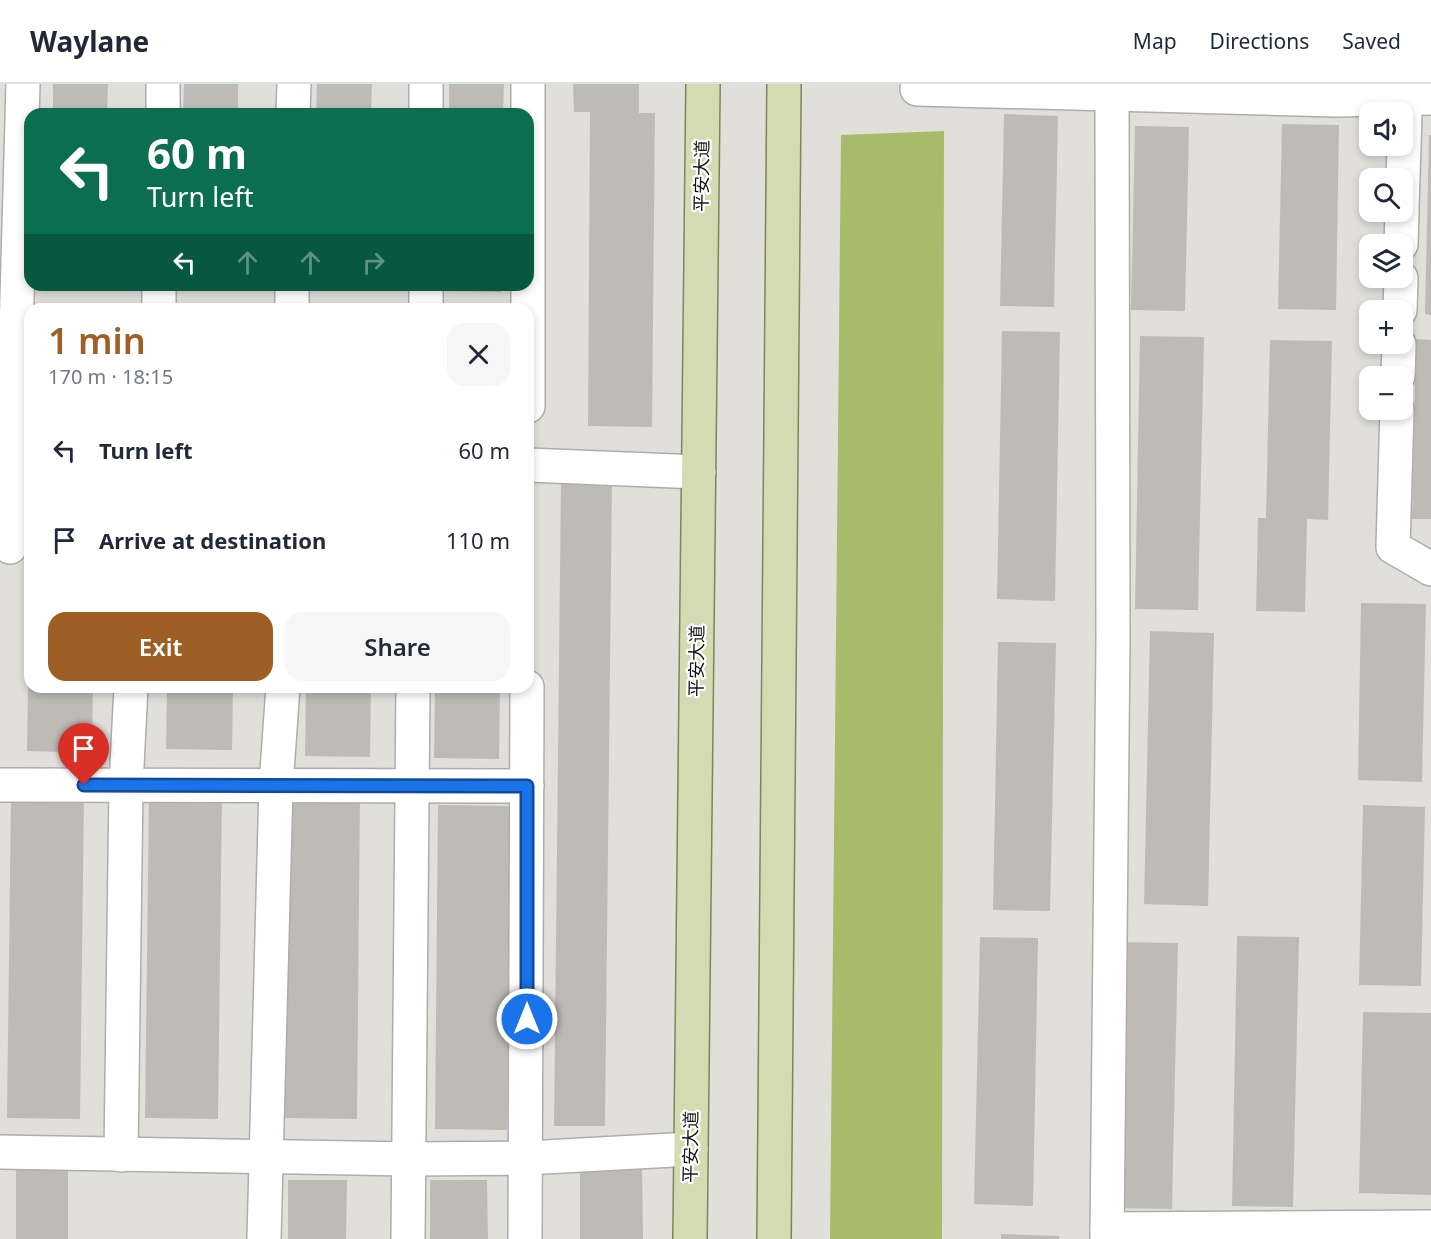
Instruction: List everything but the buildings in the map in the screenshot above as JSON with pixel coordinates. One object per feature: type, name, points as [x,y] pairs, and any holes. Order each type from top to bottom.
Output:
[{"type":"main road","name":"平安大道","points":[[690,1239],[703,84]]},
{"type":"main road","points":[[774,1239],[784,84]]},
{"type":"lane","points":[[13,547],[16,309],[23,84]]},
{"type":"lane","points":[[163,84],[163,108]]},
{"type":"lane","points":[[293,108],[294,84]]},
{"type":"lane","points":[[426,84],[426,108]]},
{"type":"lane","points":[[528,84],[528,108]]},
{"type":"lane","points":[[917,89],[1336,100],[1414,94],[1406,168]]},
{"type":"lane","points":[[1112,94],[1113,640],[1107,1234],[1395,1233],[1431,1227]]},
{"type":"lane","points":[[1397,420],[1393,547],[1431,569]]},
{"type":"lane","points":[[534,465],[699,472]]},
{"type":"lane","points":[[121,1155],[126,785],[131,693]]},
{"type":"lane","points":[[264,1239],[276,785],[283,693]]},
{"type":"lane","points":[[408,1239],[413,693]]},
{"type":"lane","points":[[525,1239],[527,693]]},
{"type":"lane","points":[[0,785],[527,786]]},
{"type":"lane","points":[[0,1152],[409,1159],[527,1158],[691,1149]]},
{"type":"green space","points":[[944,131],[942,1239],[830,1239],[841,135]]},
{"type":"route","points":[[84,785],[527,786],[527,1019]]}]
